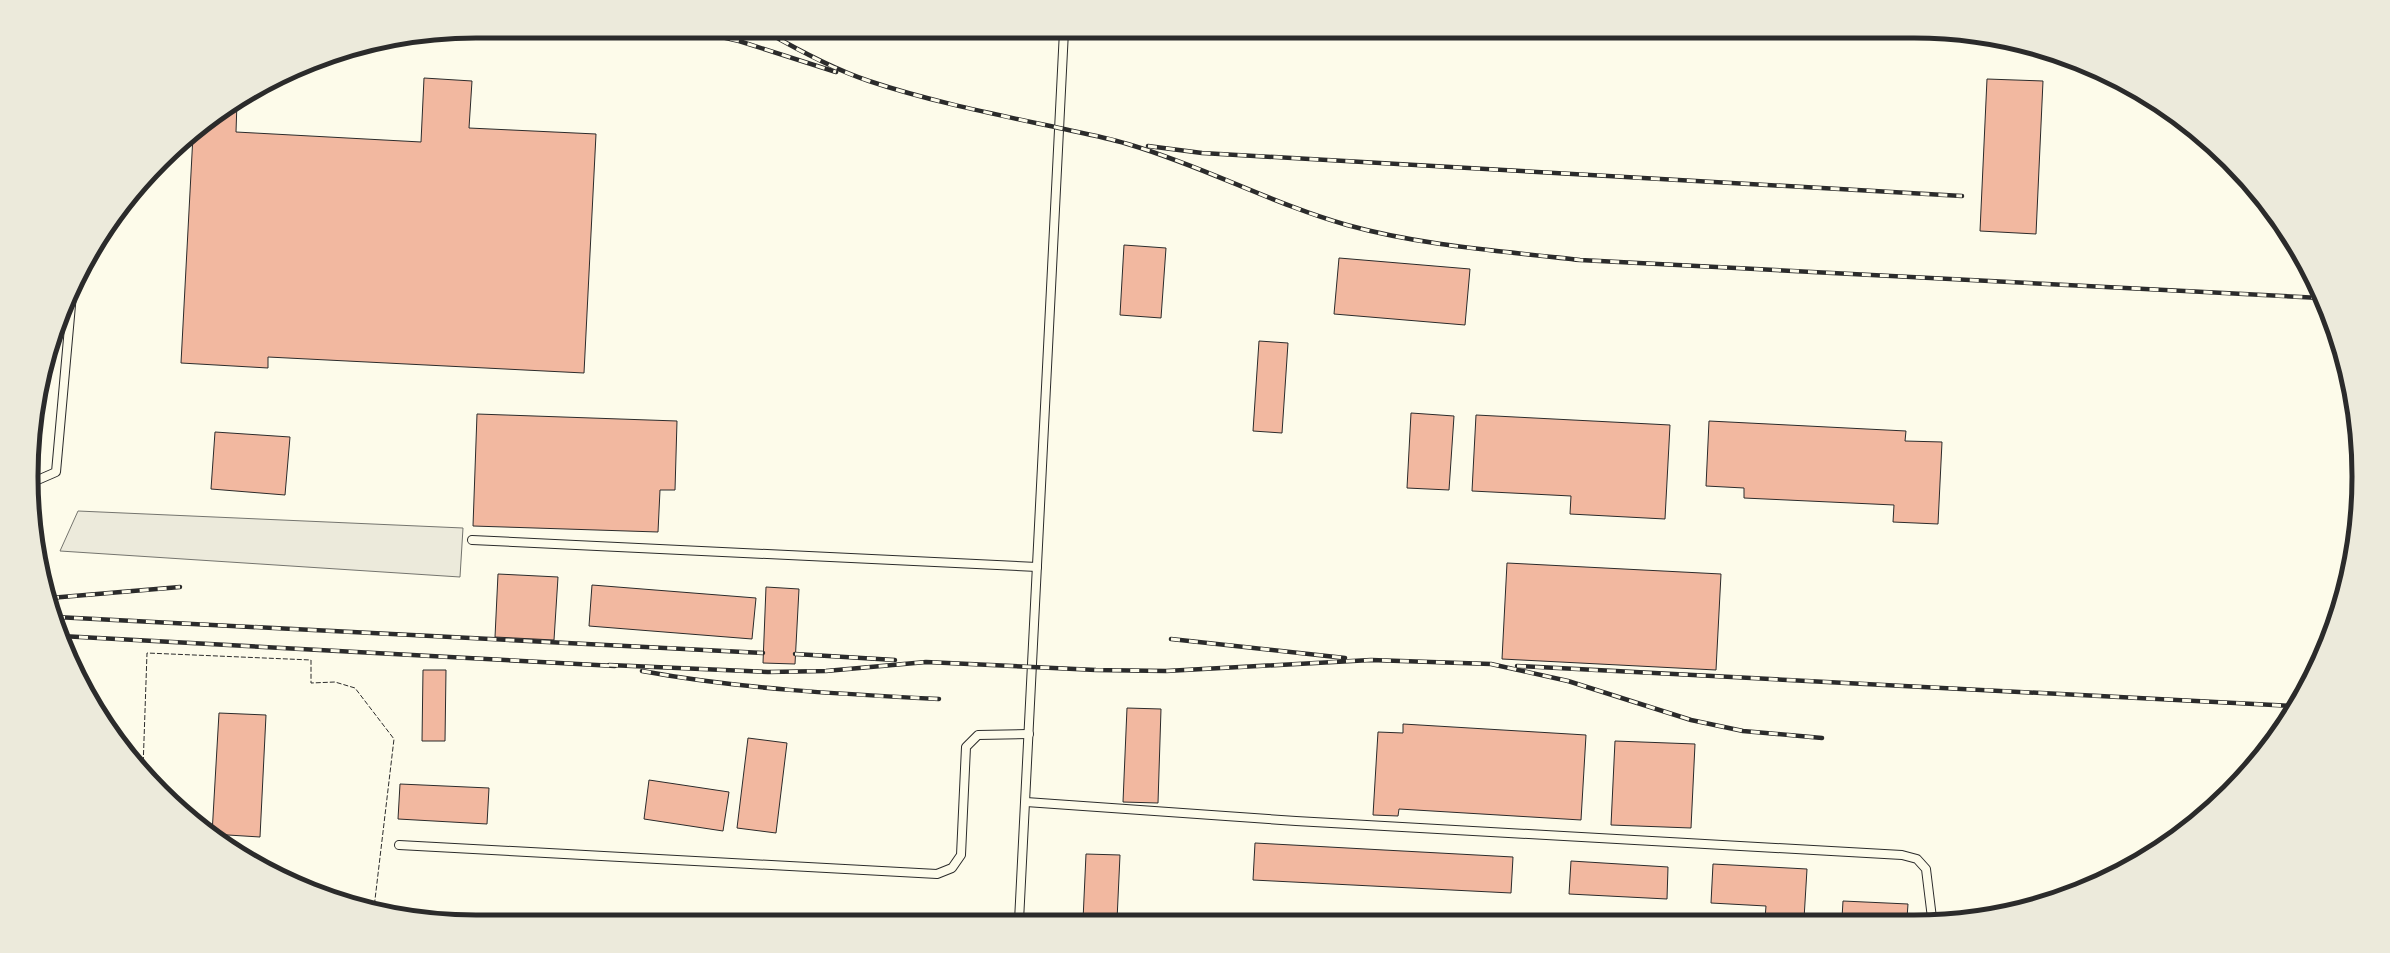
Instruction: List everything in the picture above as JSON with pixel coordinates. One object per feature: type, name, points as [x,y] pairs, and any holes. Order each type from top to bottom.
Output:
[{"type":"lane","points":[[1019,915],[1064,38]]},
{"type":"lane","points":[[38,480],[56,472],[71,310]]},
{"type":"lane","points":[[472,540],[1037,567]]},
{"type":"lane","points":[[399,845],[937,874],[952,868],[961,854],[966,747],[978,735],[1029,734]]},
{"type":"lane","points":[[1026,802],[1296,822],[1902,855],[1917,859],[1926,869],[1932,914]]},
{"type":"shaded area","points":[[78,511],[463,528],[460,577],[60,551]]},
{"type":"building","points":[[424,78],[472,81],[469,128],[596,134],[584,373],[268,357],[268,368],[181,363],[193,143],[237,110],[236,132],[421,142]]},
{"type":"building","points":[[1987,79],[2043,81],[2036,234],[1980,231]]},
{"type":"building","points":[[1124,245],[1166,248],[1161,318],[1120,315]]},
{"type":"building","points":[[1339,258],[1470,269],[1465,325],[1334,314]]},
{"type":"building","points":[[1259,341],[1288,343],[1282,433],[1253,431]]},
{"type":"building","points":[[1411,413],[1454,416],[1449,490],[1407,488]]},
{"type":"building","points":[[477,414],[677,421],[675,490],[660,490],[658,532],[473,526]]},
{"type":"building","points":[[1476,415],[1670,425],[1665,519],[1570,514],[1571,496],[1472,491]]},
{"type":"building","points":[[1709,421],[1906,431],[1905,441],[1942,442],[1938,524],[1893,522],[1894,505],[1744,498],[1744,488],[1706,486]]},
{"type":"building","points":[[215,432],[290,437],[285,495],[211,489]]},
{"type":"building","points":[[1507,563],[1721,574],[1716,670],[1502,659]]},
{"type":"building","points":[[498,574],[558,577],[554,640],[495,637]]},
{"type":"building","points":[[592,585],[756,598],[752,639],[589,626]]},
{"type":"building","points":[[766,587],[799,589],[795,664],[763,663]]},
{"type":"building","points":[[423,670],[446,670],[445,741],[422,741]]},
{"type":"building","points":[[1127,708],[1161,709],[1158,803],[1123,802]]},
{"type":"building","points":[[219,713],[266,715],[260,837],[225,835],[212,826]]},
{"type":"building","points":[[1403,724],[1586,735],[1581,820],[1399,809],[1398,816],[1373,815],[1378,732],[1403,733]]},
{"type":"building","points":[[748,738],[787,743],[776,833],[737,828]]},
{"type":"building","points":[[1615,741],[1695,744],[1691,828],[1611,825]]},
{"type":"building","points":[[649,780],[729,792],[723,831],[644,819]]},
{"type":"building","points":[[400,784],[489,788],[487,824],[398,819]]},
{"type":"building","points":[[1255,843],[1513,857],[1511,893],[1253,880]]},
{"type":"building","points":[[1086,854],[1120,855],[1117,915],[1083,915]]},
{"type":"building","points":[[1571,861],[1668,867],[1667,899],[1569,894]]},
{"type":"building","points":[[1713,864],[1807,869],[1804,915],[1765,915],[1766,906],[1711,903]]},
{"type":"building","points":[[1843,901],[1908,904],[1907,915],[1842,915]]},
{"type":"railway","points":[[726,38],[836,72]]},
{"type":"railway","points":[[778,38],[842,71],[893,89],[941,102],[1098,136],[1123,143],[1186,164],[1292,207],[1347,225],[1404,238],[1463,247],[1580,260],[2314,298]]},
{"type":"railway","points":[[1148,146],[1202,153],[1962,196]]},
{"type":"railway","points":[[55,598],[180,587]]},
{"type":"railway","points":[[61,617],[763,653]]},
{"type":"railway","points":[[68,636],[615,666]]},
{"type":"railway","points":[[1171,639],[1345,658]]},
{"type":"railway","points":[[795,654],[895,660]]},
{"type":"railway","points":[[609,665],[768,672],[826,671],[926,662],[1096,670],[1166,671],[1371,660],[1491,664],[1568,681],[1691,720],[1743,731],[1822,738]]},
{"type":"railway","points":[[1517,666],[2287,706]]},
{"type":"railway","points":[[642,671],[716,682],[790,690],[939,699]]},
{"type":"fence","points":[[143,761],[147,653],[311,660],[311,683],[335,682],[355,688],[394,739],[375,903]]}]
